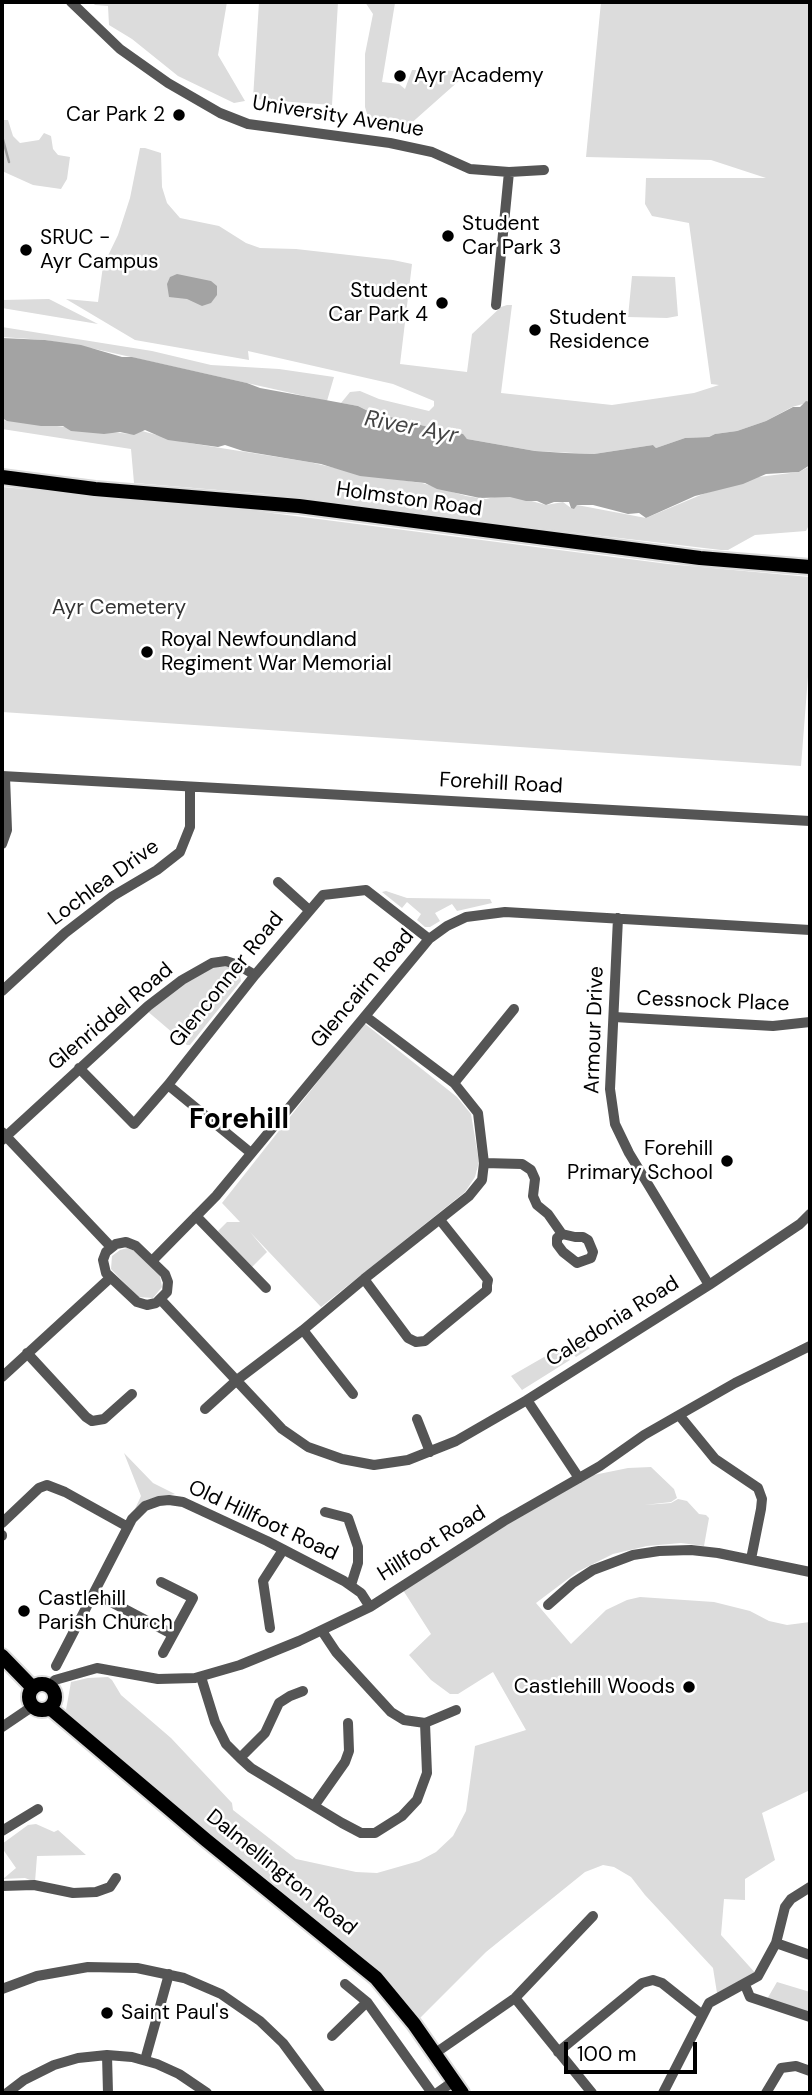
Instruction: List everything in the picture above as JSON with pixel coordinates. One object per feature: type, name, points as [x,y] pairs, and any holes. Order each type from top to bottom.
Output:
[{"type":"main road","name":"Holmston Road","points":[[2,477],[95,489],[299,506],[700,558],[810,567]]},
{"type":"main road","points":[[2,1656],[33,1688]]},
{"type":"main road","points":[[43,1684],[50,1687],[55,1697],[50,1708],[43,1710],[33,1706],[29,1697],[33,1688],[43,1684]]},
{"type":"main road","name":"Dalmellington Road","points":[[50,1708],[206,1840],[369,1971],[395,2000],[458,2087]]},
{"type":"street","name":"University Avenue","points":[[71,2],[120,49],[168,83],[220,113],[248,124],[432,152],[470,169],[509,172],[544,170]]},
{"type":"street","points":[[496,305],[509,172]]},
{"type":"street","points":[[2,844],[7,830],[4,776]]},
{"type":"street","name":"Forehill Road","points":[[4,776],[810,821]]},
{"type":"street","name":"Lochlea Drive","points":[[2,991],[65,933],[113,896],[157,870],[180,852],[190,827],[190,786]]},
{"type":"street","points":[[278,882],[309,910]]},
{"type":"street","name":"Glenconner Road","points":[[79,1068],[134,1124],[323,895],[366,890],[429,939]]},
{"type":"street","name":"Glencairn Road","points":[[152,1261],[216,1196],[429,939],[447,926],[466,917],[505,912],[810,930]]},
{"type":"street","name":"Armour Drive","points":[[618,918],[610,1089],[615,1124],[629,1153],[709,1285]]},
{"type":"street","name":"Glenriddel Road","points":[[3,1136],[148,1006],[182,979],[201,968],[226,961],[255,975]]},
{"type":"street","points":[[454,1083],[514,1009]]},
{"type":"street","points":[[205,1409],[237,1380],[303,1331],[440,1220],[478,1188],[482,1180],[484,1163],[478,1112],[454,1083],[365,1016]]},
{"type":"street","name":"Cessnock Place","points":[[614,1017],[773,1026],[810,1022]]},
{"type":"street","points":[[168,1085],[251,1153]]},
{"type":"street","points":[[3,1136],[111,1247]]},
{"type":"street","points":[[484,1163],[522,1164],[531,1170],[534,1179],[533,1196],[537,1205],[548,1214],[562,1234]]},
{"type":"street","name":"Caledonia Road","points":[[161,1300],[282,1429],[308,1447],[341,1459],[374,1465],[408,1460],[430,1452],[527,1400],[709,1285],[800,1224],[810,1214]]},
{"type":"street","points":[[196,1216],[266,1288]]},
{"type":"street","points":[[364,1279],[408,1338],[415,1342],[425,1341],[487,1290],[488,1285],[488,1280],[440,1220]]},
{"type":"street","points":[[121,1242],[131,1243],[165,1274],[168,1282],[161,1300],[150,1305],[137,1302],[110,1278],[104,1269],[103,1261],[111,1247],[121,1242]]},
{"type":"street","points":[[2,1377],[110,1278]]},
{"type":"street","points":[[303,1331],[353,1394]]},
{"type":"street","name":"Hillfoot Road","points":[[50,1687],[55,1680],[96,1668],[158,1679],[201,1676],[240,1665],[322,1631],[370,1606],[504,1521],[600,1466],[644,1435],[734,1383],[810,1346]]},
{"type":"street","points":[[27,1353],[92,1421],[104,1419],[132,1394]]},
{"type":"street","points":[[527,1400],[579,1478]]},
{"type":"street","points":[[679,1415],[715,1459],[758,1488],[762,1499],[751,1559]]},
{"type":"street","points":[[416,1419],[430,1452]]},
{"type":"street","points":[[2,1523],[39,1488],[47,1486],[65,1492],[128,1527]]},
{"type":"street","name":"Old Hillfoot Road","points":[[56,1666],[132,1519],[145,1507],[170,1500],[194,1506],[351,1585],[370,1606]]},
{"type":"street","points":[[324,1512],[348,1518],[358,1547],[358,1563],[351,1585]]},
{"type":"street","points":[[270,1628],[263,1613],[263,1581],[283,1550]]},
{"type":"street","points":[[548,1605],[593,1570],[633,1555],[659,1550],[691,1550],[810,1572]]},
{"type":"street","points":[[161,1582],[193,1598],[163,1653]]},
{"type":"street","points":[[94,1593],[172,1634]]},
{"type":"street","points":[[322,1631],[336,1652],[391,1712],[404,1720],[425,1723],[456,1710]]},
{"type":"street","points":[[201,1676],[215,1722],[226,1744],[240,1758],[251,1768],[361,1833],[375,1833],[402,1816],[418,1800],[427,1773],[425,1723]]},
{"type":"street","points":[[240,1758],[276,1719],[279,1703],[303,1691]]},
{"type":"street","points":[[2,1727],[33,1706]]},
{"type":"street","points":[[314,1806],[345,1762],[343,1749],[348,1723]]},
{"type":"street","points":[[2,1831],[38,1809]]},
{"type":"street","points":[[2,1886],[34,1885],[74,1893],[96,1892],[110,1887],[116,1878]]},
{"type":"street","points":[[663,2093],[701,2014],[709,2003],[758,1976],[776,1943],[785,1907],[791,1899],[810,1887]]},
{"type":"street","points":[[435,2054],[515,1998],[593,1916]]},
{"type":"street","points":[[776,1943],[810,1955]]},
{"type":"street","points":[[2,1989],[37,1976],[88,1967],[121,1966],[169,1974],[220,1994],[260,2021],[283,2043],[320,2093]]},
{"type":"street","points":[[145,2060],[169,1974]]},
{"type":"street","points":[[558,2052],[642,1983],[653,1980],[662,1983],[701,2014]]},
{"type":"street","points":[[345,1984],[366,2002],[432,2093]]},
{"type":"street","points":[[745,1985],[750,1997],[810,2017]]},
{"type":"street","points":[[515,1998],[592,2093]]},
{"type":"street","points":[[331,2036],[366,2002]]},
{"type":"street","points":[[107,2055],[108,2093]]},
{"type":"street","points":[[7,2093],[24,2080],[54,2065],[78,2058],[107,2055],[145,2060],[179,2074],[207,2093]]},
{"type":"street","points":[[766,2093],[780,2068],[796,2066],[810,2071]]},
{"type":"street","points":[[437,2093],[458,2087]]},
{"type":"green space","points":[[92,2],[227,2],[218,55],[245,101],[234,103],[178,76],[132,39],[109,25],[108,6],[95,5]]},
{"type":"green space","points":[[259,2],[338,2],[332,105],[253,99]]},
{"type":"green space","points":[[365,2],[395,3],[382,82],[399,84],[405,89],[412,70],[462,71],[461,79],[399,134],[373,123],[365,107],[365,54],[373,14]]},
{"type":"green space","points":[[601,2],[810,2],[810,402],[737,431],[709,437],[685,438],[656,448],[653,445],[594,454],[535,451],[467,439],[462,434],[341,403],[350,392],[360,391],[379,399],[429,411],[434,406],[434,401],[393,384],[248,351],[249,360],[135,340],[66,299],[98,302],[103,266],[118,235],[130,198],[140,148],[145,148],[161,153],[162,187],[167,203],[180,218],[219,226],[246,243],[260,248],[296,249],[412,264],[400,364],[467,372],[472,334],[501,307],[512,305],[501,393],[612,405],[694,393],[719,385],[711,384],[689,223],[652,216],[645,204],[646,178],[766,178],[711,160],[586,157]]},
{"type":"green space","points":[[2,120],[8,120],[13,136],[20,143],[39,140],[44,133],[51,136],[53,149],[58,155],[70,157],[67,179],[61,189],[33,185],[2,171]]},
{"type":"green space","points":[[632,276],[675,277],[678,316],[628,317]]},
{"type":"green space","points":[[49,299],[98,324],[2,308],[2,300]]},
{"type":"green space","points":[[2,327],[152,351],[211,365],[279,369],[334,377],[327,401],[95,349],[45,340],[2,337]]},
{"type":"green space","points":[[2,420],[130,434],[142,431],[183,442],[422,483],[466,496],[486,499],[499,496],[517,497],[546,505],[563,502],[571,508],[577,505],[646,518],[703,494],[758,477],[799,472],[810,466],[810,523],[806,531],[755,535],[728,550],[721,550],[266,494],[134,483],[131,449],[2,429]]},
{"type":"green space","name":"Ayr Cemetery","points":[[2,487],[225,507],[668,564],[810,577],[810,651],[801,766],[2,712]]},
{"type":"green space","points":[[382,892],[407,898],[490,899],[492,903],[457,911],[452,904],[435,913],[440,921],[425,927],[417,920],[421,914],[407,902],[402,908]]},
{"type":"green space","points":[[226,966],[236,969],[241,981],[190,1045],[146,1010],[210,968]]},
{"type":"green space","points":[[364,1023],[457,1097],[471,1114],[479,1162],[475,1177],[465,1192],[321,1307],[250,1232],[267,1252],[251,1268],[218,1231],[227,1222],[240,1222],[222,1203]]},
{"type":"green space","points":[[127,1248],[135,1251],[160,1276],[162,1287],[153,1298],[138,1297],[111,1269],[112,1256]]},
{"type":"green space","points":[[577,1338],[590,1348],[576,1357],[574,1355],[522,1390],[511,1376]]},
{"type":"green space","points":[[124,1453],[153,1483],[175,1494],[146,1500],[135,1509],[141,1496]]},
{"type":"green space","points":[[651,1467],[674,1489],[677,1498],[671,1502],[644,1505],[671,1503],[678,1499],[687,1501],[699,1514],[709,1518],[704,1546],[681,1543],[647,1546],[613,1554],[577,1572],[536,1603],[571,1644],[606,1610],[640,1597],[714,1602],[750,1611],[769,1621],[787,1625],[810,1622],[810,1790],[762,1813],[775,1860],[745,1879],[745,1900],[724,1899],[721,1935],[758,1976],[717,1993],[713,1968],[631,1877],[614,1867],[603,1865],[585,1872],[486,1952],[414,2024],[395,2000],[90,1734],[66,1710],[71,1682],[108,1677],[121,1695],[171,1738],[232,1803],[233,1810],[296,1859],[356,1872],[377,1873],[419,1861],[436,1852],[453,1836],[466,1811],[475,1746],[526,1730],[493,1672],[458,1694],[450,1694],[431,1680],[409,1655],[431,1634],[401,1587],[579,1478],[628,1468]]},
{"type":"green space","points":[[36,1824],[54,1832],[58,1830],[86,1855],[37,1856],[35,1882],[25,1878],[3,1879],[16,1868],[2,1844],[28,1825]]},
{"type":"green space","points":[[777,1982],[810,1992],[810,2020],[763,2006]]},
{"type":"water","points":[[177,274],[211,281],[217,286],[217,295],[211,303],[202,306],[187,299],[169,297],[167,284],[170,277]]},
{"type":"water","name":"River Ayr","points":[[2,338],[81,345],[260,388],[358,406],[368,411],[463,434],[467,439],[535,451],[594,454],[653,445],[656,448],[685,438],[709,437],[737,431],[766,421],[793,407],[800,407],[806,401],[810,402],[810,465],[799,472],[766,474],[743,484],[695,496],[646,518],[639,513],[628,514],[593,505],[577,505],[574,509],[569,502],[546,505],[510,497],[480,498],[437,489],[425,483],[360,476],[321,464],[243,451],[225,445],[218,447],[168,440],[145,430],[134,435],[120,432],[104,434],[71,431],[63,426],[7,421],[2,418]]},
{"type":"waterway","points":[[2,136],[9,162]]},
{"type":"place","name":"Ayr Academy","points":[[400,76]]},
{"type":"place","name":"Car Park 2","points":[[179,115]]},
{"type":"place","name":"Student Car Park 3","points":[[448,236]]},
{"type":"place","name":"SRUC - Ayr Campus","points":[[26,250]]},
{"type":"place","name":"Student Car Park 4","points":[[442,303]]},
{"type":"place","name":"Student Residence","points":[[535,330]]},
{"type":"place","name":"Royal Newfoundland Regiment War Memorial","points":[[147,652]]},
{"type":"place","name":"Forehill Primary School","points":[[727,1161]]},
{"type":"place","name":"Castlehill Parish Church","points":[[24,1611]]},
{"type":"place","name":"Castlehill Woods","points":[[689,1687]]},
{"type":"place","name":"Saint Paul's","points":[[107,2013]]},
{"type":"district","name":"Forehill","points":[[239,1121]]}]
